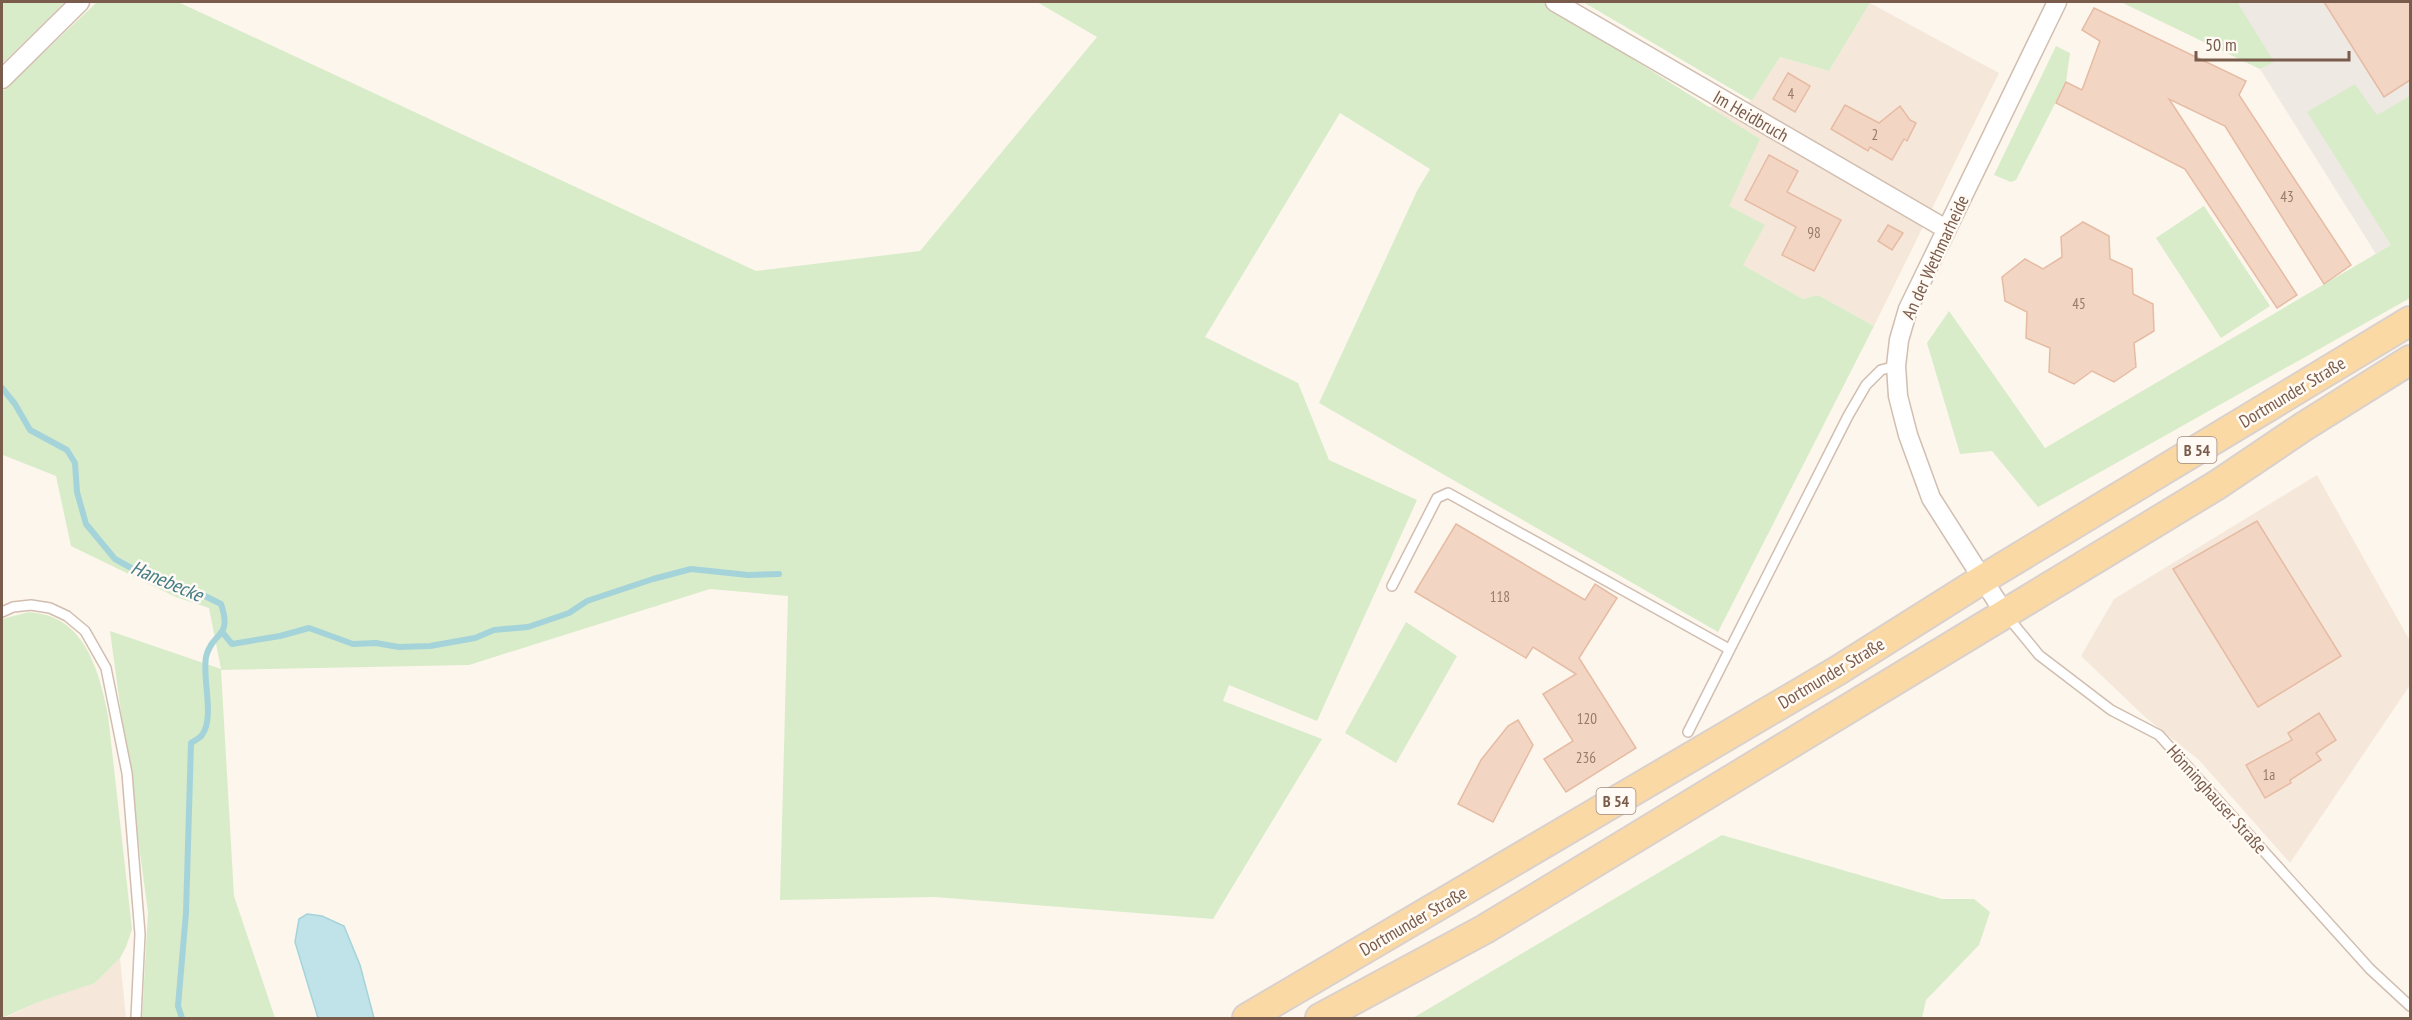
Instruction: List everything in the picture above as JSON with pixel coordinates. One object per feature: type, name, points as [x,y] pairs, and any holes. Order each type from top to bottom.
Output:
[{"type":"main road","name":"Dortmunder Straße","points":[[1246,1018],[1837,670],[2410,321]]},
{"type":"main road","name":"Dortmunder Straße","points":[[1320,1018],[1485,929],[2217,485],[2303,427],[2410,360]]},
{"type":"street","points":[[2,79],[80,2]]},
{"type":"street","name":"Im Heidbruch","points":[[1555,2],[1946,229]]},
{"type":"street","name":"An der Wethmarheide","points":[[2006,614],[1930,498],[1903,416],[1898,396],[1896,366],[1899,340],[1908,309],[2057,2]]},
{"type":"lane","points":[[1688,732],[1848,416],[1866,385],[1881,370],[1896,366]]},
{"type":"lane","points":[[1392,586],[1437,498],[1448,493],[1729,649]]},
{"type":"lane","points":[[2,612],[13,607],[31,605],[50,608],[67,616],[85,631],[106,668],[127,773],[140,934],[136,1018]]},
{"type":"lane","name":"Hönninghauser Straße","points":[[2006,614],[2039,655],[2111,710],[2159,735],[2370,969],[2410,1006]]},
{"type":"shaded area","points":[[2121,2],[2410,2],[2410,234],[2376,254],[2260,69]]},
{"type":"shaded area","points":[[1870,3],[1999,73],[1874,326],[1818,295],[1803,299],[1710,246],[1708,107],[1752,101],[1780,57],[1829,71]]},
{"type":"shaded area","points":[[2317,475],[2410,641],[2410,685],[2290,863],[2199,760],[2145,717],[2081,656],[2114,599]]},
{"type":"shaded area","points":[[120,958],[126,1018],[4,1018],[41,1001],[95,983]]},
{"type":"green space","points":[[2,2],[65,2],[2,64]]},
{"type":"green space","points":[[97,2],[178,2],[756,271],[920,251],[1097,37],[1037,2],[1542,2],[1760,139],[1729,206],[1765,225],[1743,265],[1803,299],[1818,295],[1874,326],[1718,632],[1319,403],[1417,191],[1430,169],[1340,113],[1205,337],[1298,383],[1329,460],[1417,500],[1317,721],[1229,685],[1223,701],[1322,739],[1213,919],[934,897],[780,900],[788,596],[710,589],[469,665],[221,670],[234,896],[275,1018],[142,1018],[148,912],[110,631],[221,669],[209,608],[176,597],[71,546],[56,476],[2,456],[2,92]]},
{"type":"green space","points":[[1583,2],[1870,3],[1829,71],[1780,57],[1752,101]]},
{"type":"green space","points":[[2121,2],[2237,2],[2274,62],[2260,69]]},
{"type":"green space","points":[[2056,46],[2070,53],[2066,82],[2016,180],[2011,182],[1994,175]]},
{"type":"green space","points":[[2355,84],[2377,115],[2410,96],[2410,298],[2038,507],[1992,451],[1960,454],[1927,343],[1949,311],[2045,448],[2391,245],[2307,112]]},
{"type":"green space","points":[[2204,206],[2270,306],[2221,338],[2156,238]]},
{"type":"green space","points":[[29,612],[49,616],[65,624],[84,645],[97,672],[108,715],[132,929],[120,958],[95,983],[41,1001],[2,1018],[2,619]]},
{"type":"green space","points":[[1406,622],[1457,656],[1396,763],[1345,733]]},
{"type":"green space","points":[[1722,835],[1942,899],[1974,899],[1990,912],[1979,945],[1926,1000],[1922,1018],[1413,1018]]},
{"type":"water","points":[[307,914],[322,916],[344,926],[360,965],[374,1018],[318,1018],[295,942],[299,919]]},
{"type":"building","points":[[2324,2],[2410,2],[2410,80],[2384,97]]},
{"type":"building","points":[[2094,8],[2246,81],[2239,95],[2351,265],[2324,284],[2225,126],[2169,99],[2297,295],[2277,308],[2185,169],[2056,103],[2066,82],[2082,90],[2100,41],[2082,30]]},
{"type":"building","points":[[1788,73],[1810,86],[1795,112],[1773,99]]},
{"type":"building","points":[[1845,105],[1879,123],[1900,106],[1910,120],[1916,123],[1907,141],[1904,139],[1892,160],[1870,147],[1868,151],[1831,129]]},
{"type":"building","points":[[1769,155],[1798,171],[1787,192],[1841,220],[1814,271],[1782,255],[1796,227],[1745,200]]},
{"type":"building","points":[[2083,222],[2109,236],[2110,259],[2132,269],[2133,294],[2153,304],[2154,331],[2134,343],[2136,367],[2114,382],[2092,371],[2074,384],[2049,372],[2050,348],[2026,338],[2027,312],[2005,301],[2002,277],[2025,259],[2043,269],[2062,257],[2061,237]]},
{"type":"building","points":[[1888,225],[1903,233],[1892,250],[1878,241]]},
{"type":"building","points":[[2257,521],[2341,656],[2258,707],[2173,569]]},
{"type":"building","points":[[1456,524],[1585,600],[1595,584],[1617,598],[1579,658],[1636,748],[1566,792],[1544,759],[1573,741],[1543,694],[1576,674],[1533,647],[1526,658],[1415,592]]},
{"type":"building","points":[[2319,713],[2336,740],[2316,753],[2321,760],[2290,780],[2291,783],[2265,798],[2246,765],[2292,740],[2288,733]]},
{"type":"building","points":[[1518,720],[1533,745],[1493,822],[1458,804],[1481,760],[1508,726]]},
{"type":"waterway","name":"Hanebecke","points":[[2,388],[15,404],[30,430],[67,450],[75,463],[77,492],[86,524],[115,559],[144,575],[177,589],[203,595],[221,604],[225,623],[206,657],[208,719],[201,736],[191,743],[186,913],[178,1006],[182,1018]]},
{"type":"waterway","points":[[223,633],[232,644],[280,636],[309,628],[353,644],[376,643],[399,647],[430,646],[475,638],[494,630],[528,627],[569,613],[587,601],[691,569],[748,575],[779,574]]}]
